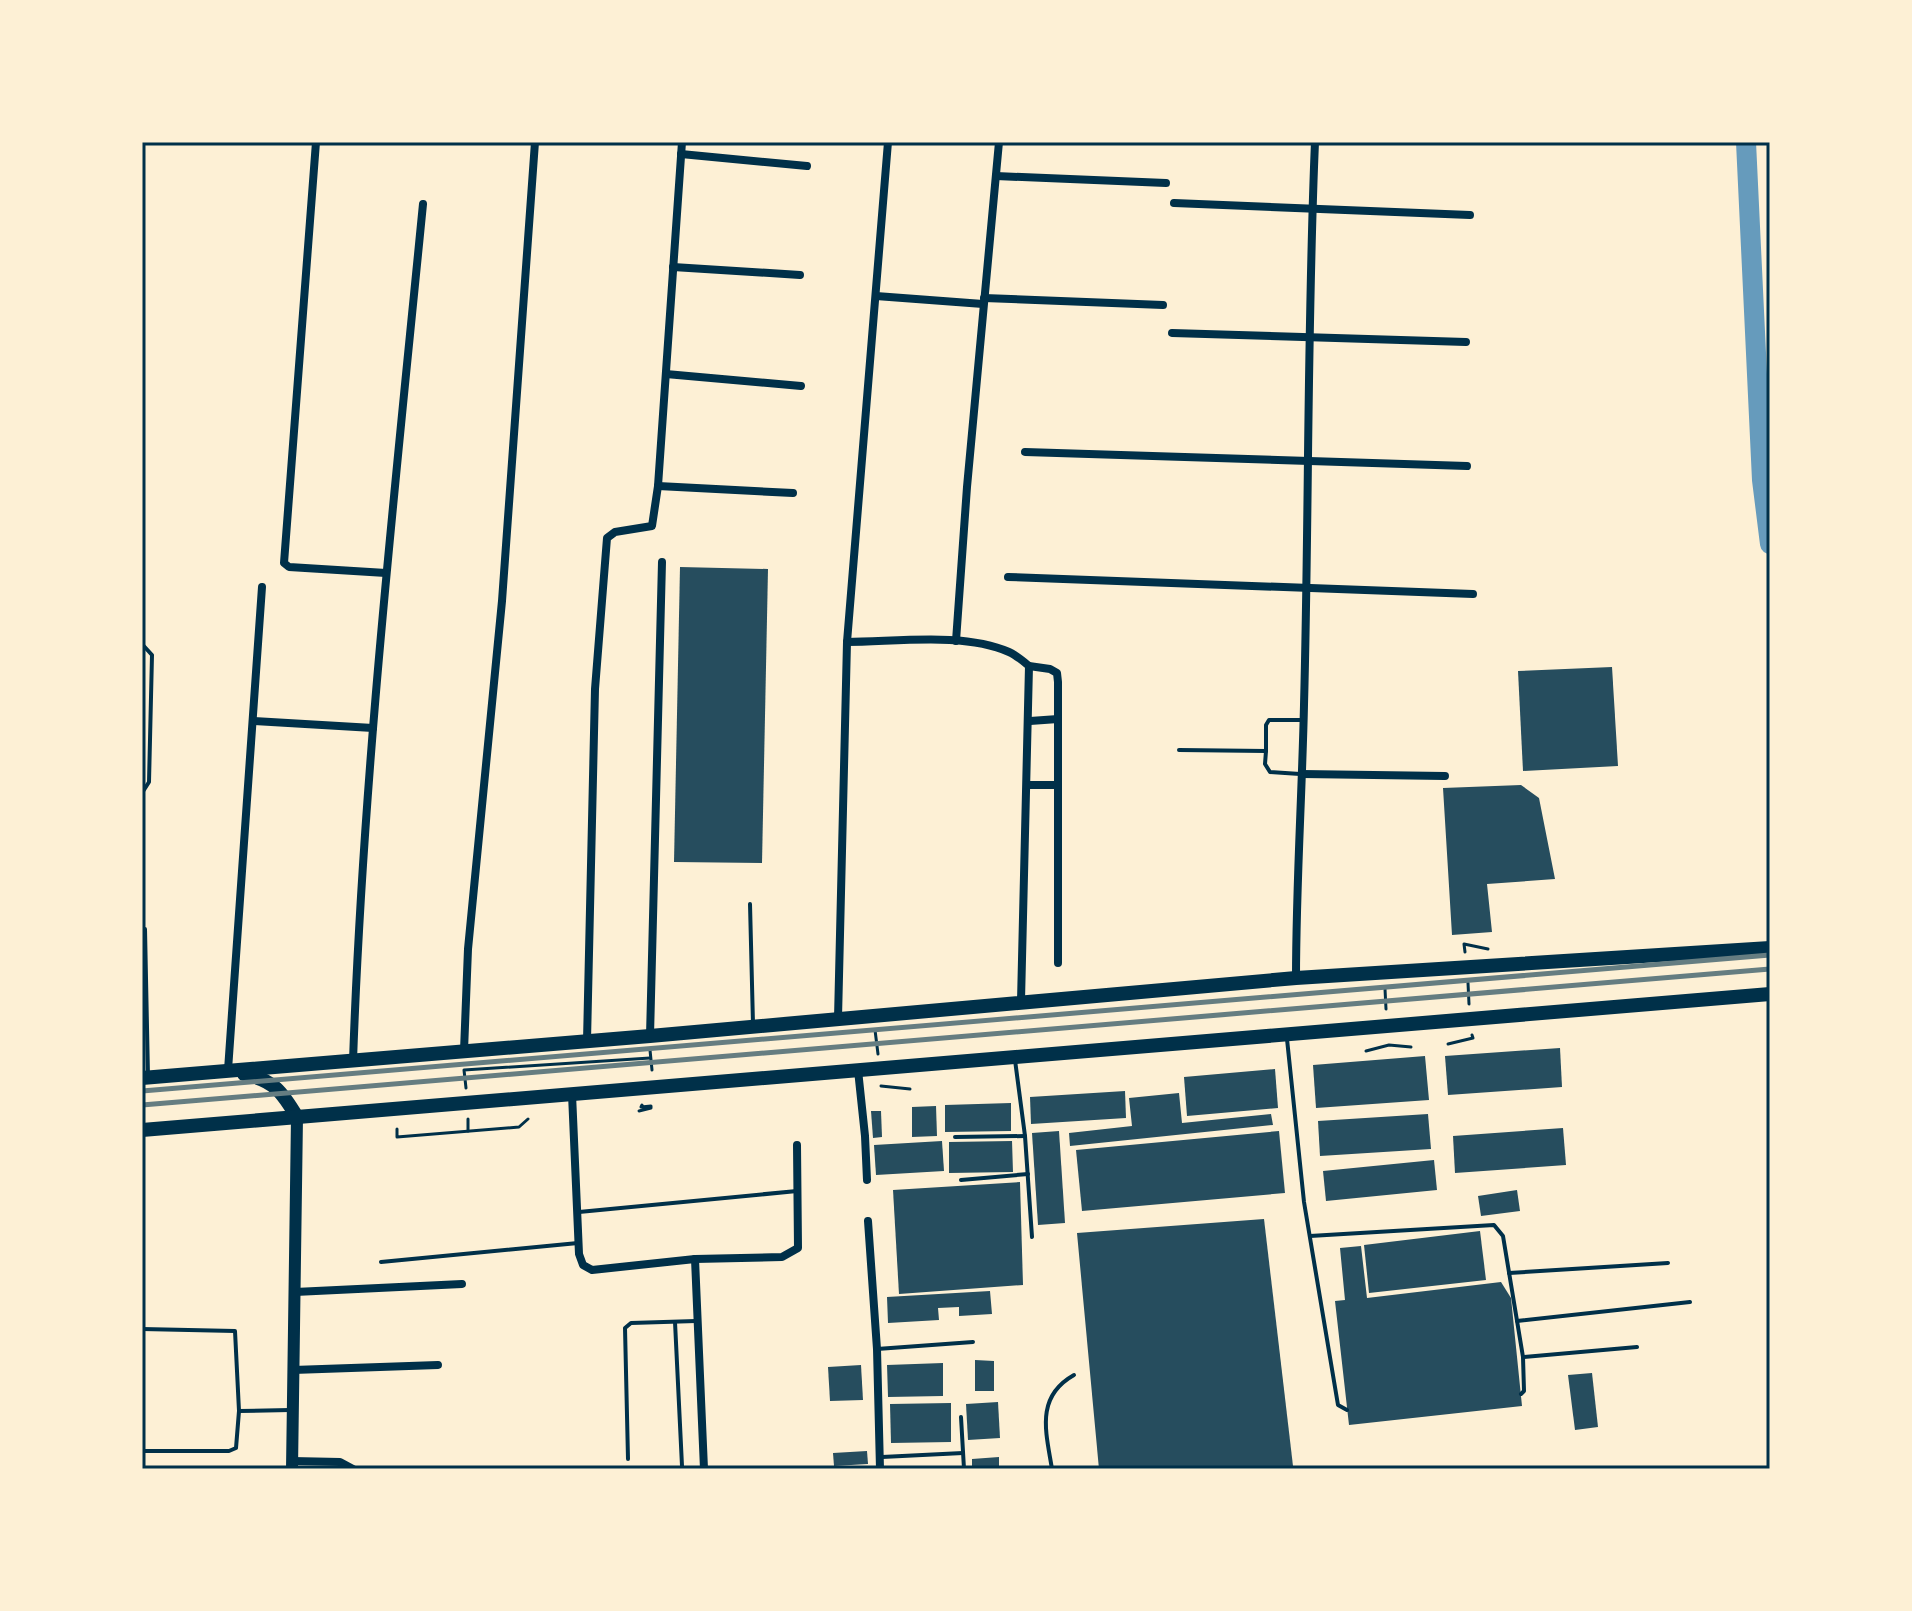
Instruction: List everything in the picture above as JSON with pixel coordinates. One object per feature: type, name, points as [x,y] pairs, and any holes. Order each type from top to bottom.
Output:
[{"type":"main road","points":[[145,1078],[587,1041],[650,1041],[838,1018],[1296,978],[1770,948]]},
{"type":"main road","points":[[142,1130],[1770,994]]},
{"type":"main road","points":[[228,1070],[269,1081],[284,1096],[297,1117],[292,1465]]},
{"type":"street","points":[[316,142],[284,563],[289,567],[386,573]]},
{"type":"street","points":[[464,1051],[468,949],[502,601],[535,142]]},
{"type":"street","points":[[587,1041],[595,689],[607,538],[615,532],[652,526],[658,486],[682,142]]},
{"type":"street","points":[[838,1018],[847,642],[888,142]]},
{"type":"street","points":[[956,641],[999,142]]},
{"type":"street","points":[[1296,978],[1304,720],[1308,336],[1315,142]]},
{"type":"street","points":[[681,154],[807,166]]},
{"type":"street","points":[[996,176],[1166,183]]},
{"type":"street","points":[[1174,203],[1470,215]]},
{"type":"street","points":[[353,1061],[362,857],[386,573],[423,204]]},
{"type":"street","points":[[673,267],[800,275]]},
{"type":"street","points":[[876,296],[1163,305]]},
{"type":"street","points":[[1172,333],[1466,342]]},
{"type":"street","points":[[666,374],[801,386]]},
{"type":"street","points":[[1025,452],[1467,466]]},
{"type":"street","points":[[658,486],[793,493]]},
{"type":"street","points":[[650,1041],[662,562]]},
{"type":"street","points":[[1008,577],[1473,594]]},
{"type":"street","points":[[228,1070],[262,587]]},
{"type":"street","points":[[847,642],[956,641],[983,644],[1010,652],[1029,666],[1057,673],[1058,963]]},
{"type":"street","points":[[1021,1001],[1029,666]]},
{"type":"street","points":[[1030,721],[1058,719]]},
{"type":"street","points":[[253,721],[373,728]]},
{"type":"street","points":[[1302,774],[1445,776]]},
{"type":"street","points":[[1027,785],[1058,785]]},
{"type":"street","points":[[858,1070],[867,1180]]},
{"type":"street","points":[[572,1094],[578,1243],[583,1265],[592,1270],[695,1259],[782,1257],[798,1248],[797,1145]]},
{"type":"street","points":[[868,1221],[877,1349],[880,1469]]},
{"type":"street","points":[[695,1259],[704,1469]]},
{"type":"street","points":[[295,1292],[462,1284]]},
{"type":"street","points":[[293,1370],[438,1365]]},
{"type":"street","points":[[292,1465],[340,1462],[353,1469]]},
{"type":"lane","points":[[142,644],[152,655],[153,693],[149,782],[142,793]]},
{"type":"lane","points":[[1302,774],[1270,772],[1265,764],[1266,725],[1269,720],[1304,720]]},
{"type":"lane","points":[[1179,750],[1266,751]]},
{"type":"lane","points":[[750,904],[753,1027]]},
{"type":"lane","points":[[142,929],[145,929],[145,1078]]},
{"type":"lane","points":[[1286,1036],[1310,1236],[1338,1405],[1347,1410]]},
{"type":"lane","points":[[1014,1058],[1025,1136],[1032,1237]]},
{"type":"lane","points":[[955,1137],[1025,1136]]},
{"type":"lane","points":[[961,1180],[1028,1174]]},
{"type":"lane","points":[[577,1213],[797,1191]]},
{"type":"lane","points":[[1310,1236],[1494,1225],[1503,1236],[1523,1357],[1524,1391],[1521,1394]]},
{"type":"lane","points":[[381,1262],[578,1243]]},
{"type":"lane","points":[[1509,1273],[1668,1263]]},
{"type":"lane","points":[[1517,1321],[1690,1302]]},
{"type":"lane","points":[[628,1459],[625,1328],[631,1323],[699,1321]]},
{"type":"lane","points":[[675,1322],[682,1466]]},
{"type":"lane","points":[[142,1329],[235,1331],[239,1411],[236,1448],[229,1451],[142,1451]]},
{"type":"lane","points":[[877,1349],[973,1342]]},
{"type":"lane","points":[[1523,1357],[1637,1347]]},
{"type":"lane","points":[[1052,1469],[1045,1422],[1049,1399],[1061,1382],[1074,1375]]},
{"type":"lane","points":[[239,1411],[293,1410]]},
{"type":"lane","points":[[961,1417],[964,1469]]},
{"type":"lane","points":[[880,1457],[963,1453]]},
{"type":"path","points":[[1466,959],[1464,944],[1496,950]]},
{"type":"path","points":[[1467,975],[1470,1007]]},
{"type":"path","points":[[1385,989],[1387,1017]]},
{"type":"path","points":[[874,1019],[878,1059]]},
{"type":"path","points":[[1448,1044],[1473,1038],[1471,1022]]},
{"type":"path","points":[[650,1041],[652,1073]]},
{"type":"path","points":[[1366,1051],[1389,1045],[1411,1047]]},
{"type":"path","points":[[466,1100],[464,1070],[650,1058]]},
{"type":"path","points":[[881,1086],[910,1089]]},
{"type":"path","points":[[639,1111],[651,1108],[641,1105],[655,1104]]},
{"type":"path","points":[[467,1116],[468,1131]]},
{"type":"path","points":[[397,1129],[397,1137],[519,1127],[528,1119]]},
{"type":"building","points":[[680,567],[768,569],[762,863],[674,862]]},
{"type":"building","points":[[1612,667],[1618,766],[1523,771],[1518,671]]},
{"type":"building","points":[[1521,785],[1539,798],[1555,879],[1487,884],[1492,932],[1452,935],[1443,788]]},
{"type":"building","points":[[1560,1048],[1562,1087],[1448,1095],[1445,1056]]},
{"type":"building","points":[[1425,1056],[1429,1100],[1316,1108],[1313,1065]]},
{"type":"building","points":[[1275,1069],[1278,1108],[1187,1116],[1184,1077]]},
{"type":"building","points":[[1125,1091],[1126,1118],[1031,1124],[1030,1097]]},
{"type":"building","points":[[1179,1093],[1182,1123],[1271,1114],[1273,1125],[1070,1146],[1069,1133],[1132,1126],[1129,1098]]},
{"type":"building","points":[[1011,1103],[1011,1131],[945,1132],[945,1105]]},
{"type":"building","points":[[936,1106],[937,1136],[912,1137],[912,1107]]},
{"type":"building","points":[[871,1111],[881,1111],[882,1137],[873,1138]]},
{"type":"building","points":[[1428,1114],[1431,1149],[1320,1156],[1318,1121]]},
{"type":"building","points":[[1563,1128],[1566,1165],[1455,1173],[1453,1136]]},
{"type":"building","points":[[1059,1131],[1065,1223],[1038,1225],[1032,1133]]},
{"type":"building","points":[[1279,1131],[1285,1193],[1082,1211],[1076,1150]]},
{"type":"building","points":[[942,1141],[944,1171],[876,1175],[874,1145]]},
{"type":"building","points":[[1012,1141],[1013,1172],[949,1173],[949,1142]]},
{"type":"building","points":[[1434,1160],[1437,1190],[1326,1201],[1323,1171]]},
{"type":"building","points":[[1020,1182],[1023,1285],[899,1294],[893,1190]]},
{"type":"building","points":[[1517,1190],[1520,1211],[1481,1216],[1478,1196]]},
{"type":"building","points":[[1264,1219],[1293,1466],[1257,1469],[1099,1469],[1077,1233]]},
{"type":"building","points":[[1480,1231],[1486,1280],[1369,1293],[1364,1245]]},
{"type":"building","points":[[1361,1246],[1367,1298],[1501,1282],[1511,1298],[1522,1406],[1349,1425],[1335,1301],[1345,1300],[1340,1248]]},
{"type":"building","points":[[990,1291],[992,1314],[959,1316],[959,1307],[938,1308],[939,1320],[888,1323],[887,1297]]},
{"type":"building","points":[[975,1360],[994,1361],[994,1391],[975,1391]]},
{"type":"building","points":[[943,1363],[943,1396],[888,1397],[887,1365]]},
{"type":"building","points":[[861,1365],[863,1400],[830,1401],[828,1367]]},
{"type":"building","points":[[1592,1373],[1598,1427],[1575,1430],[1568,1375]]},
{"type":"building","points":[[998,1402],[1000,1438],[968,1440],[966,1404]]},
{"type":"building","points":[[951,1403],[951,1442],[891,1443],[890,1404]]},
{"type":"building","points":[[867,1451],[868,1464],[834,1466],[833,1453]]},
{"type":"building","points":[[999,1457],[999,1469],[972,1469],[972,1459]]},
{"type":"waterway","points":[[1746,142],[1762,480],[1770,544]]},
{"type":"railway","points":[[142,1091],[1770,955]]},
{"type":"railway","points":[[142,1105],[1770,969]]}]
